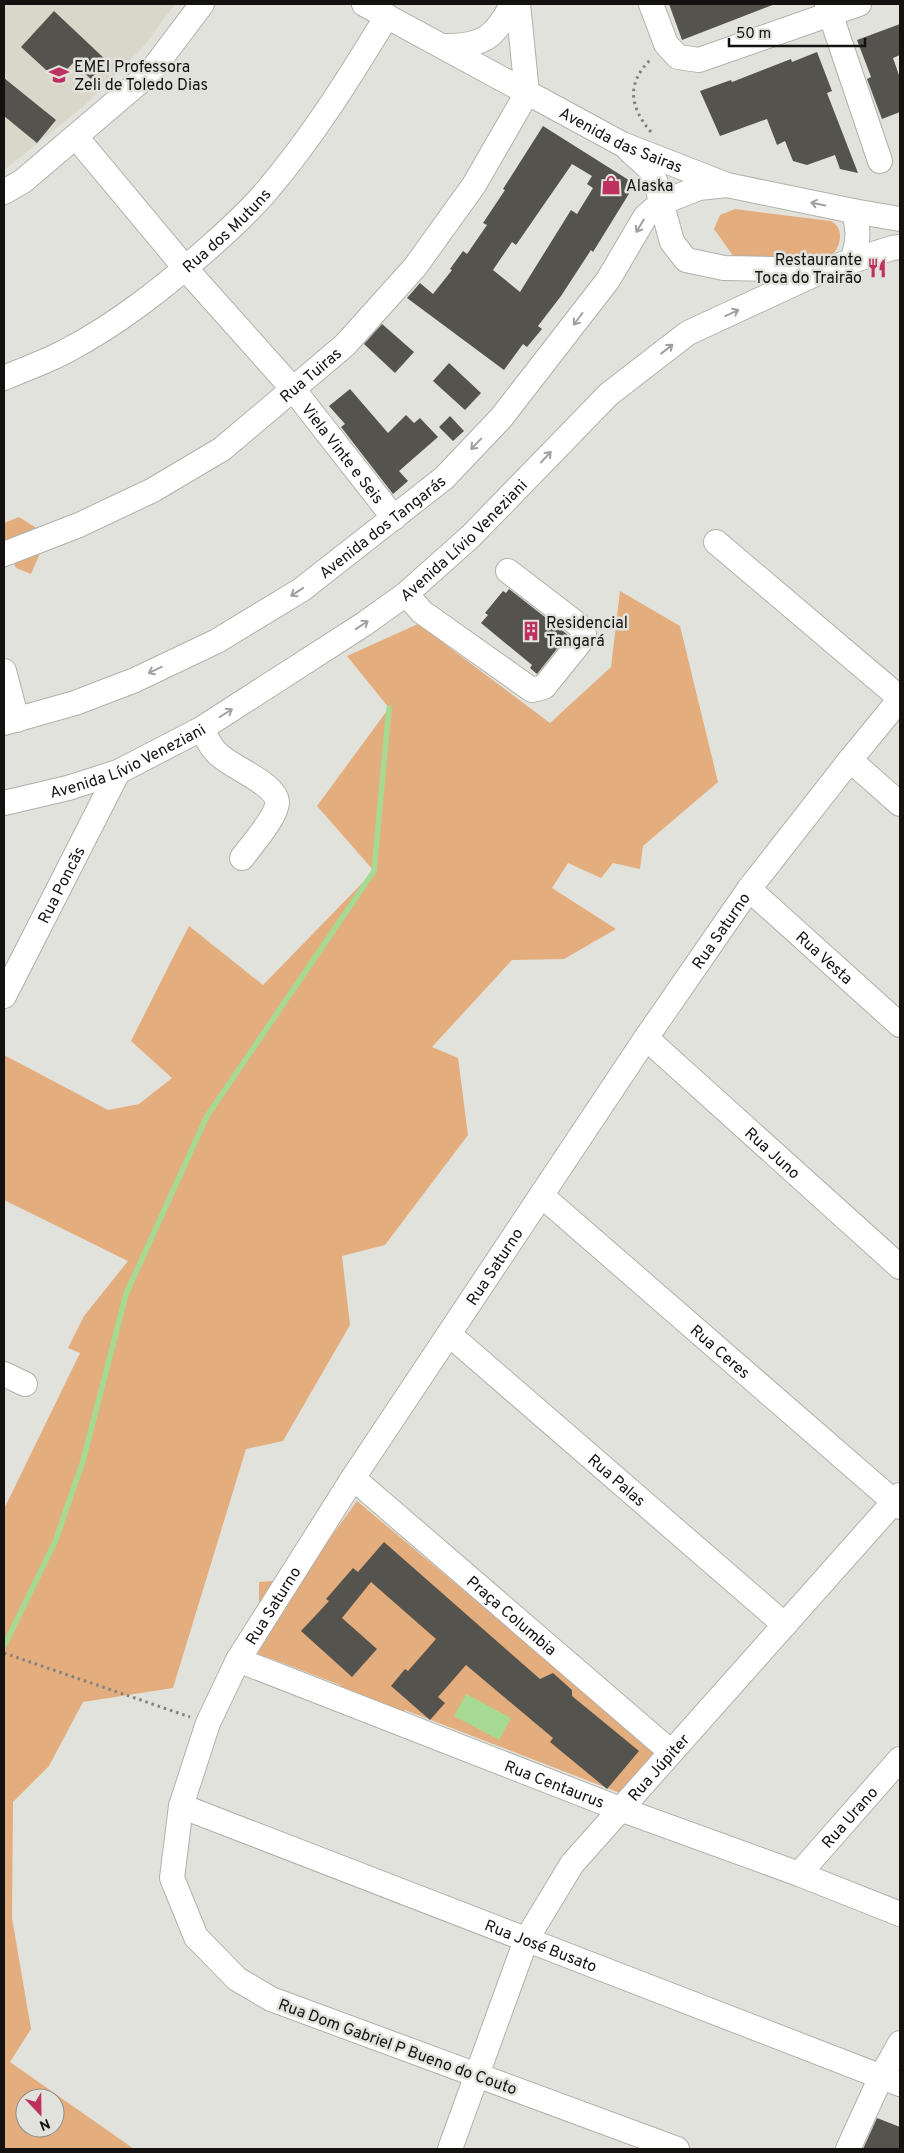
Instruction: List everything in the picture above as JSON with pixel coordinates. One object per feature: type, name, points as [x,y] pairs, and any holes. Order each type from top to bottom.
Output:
[{"type":"street","points":[[4,192],[24,181],[150,73],[202,4]]},
{"type":"street","name":"Avenida das Sairas","points":[[364,4],[622,144],[727,185],[900,219]]},
{"type":"street","points":[[444,46],[475,44],[490,37],[499,28],[512,4]]},
{"type":"street","points":[[518,4],[527,92]]},
{"type":"street","points":[[651,4],[666,44],[678,57],[699,60],[828,9],[858,4]]},
{"type":"street","points":[[828,9],[880,161]]},
{"type":"street","name":"Rua dos Mutuns","points":[[4,378],[66,351],[132,311],[186,268],[228,231],[269,189],[316,126],[353,73],[387,16]]},
{"type":"street","name":"Rua Tuiras","points":[[4,554],[80,525],[153,490],[222,449],[345,345],[415,267],[474,184],[527,92]]},
{"type":"street","name":"Viela Vinte e Seis","points":[[76,137],[186,268],[293,389],[394,518]]},
{"type":"street","points":[[622,144],[650,169],[656,183],[672,242],[686,260],[724,268],[824,270]]},
{"type":"street","name":"Avenida dos Tangarás","points":[[10,721],[75,703],[134,680],[217,641],[301,590],[444,478],[501,418],[608,280],[645,217],[661,203],[699,188],[727,185]]},
{"type":"street","points":[[852,261],[858,240],[857,221],[853,211]]},
{"type":"street","name":"Avenida Lívio Veneziani","points":[[4,803],[68,788],[118,772],[201,729],[364,624],[406,594],[471,536],[553,449],[617,388],[688,333],[824,270],[900,247]]},
{"type":"street","points":[[716,542],[900,699]]},
{"type":"street","points":[[406,594],[422,612],[532,690],[538,690],[544,687],[584,634],[581,627],[508,571]]},
{"type":"street","points":[[4,671],[10,721]]},
{"type":"street","name":"Rua Saturno","points":[[172,1878],[181,1806],[208,1723],[238,1660],[353,1478],[646,1038],[749,889],[900,699]]},
{"type":"street","points":[[201,729],[215,752],[237,769],[265,784],[275,795],[277,803],[274,812],[242,858]]},
{"type":"street","points":[[850,760],[900,804]]},
{"type":"street","name":"Rua Poncãs","points":[[4,996],[118,772]]},
{"type":"street","name":"Rua Vesta","points":[[749,889],[900,1025]]},
{"type":"street","name":"Rua Juno","points":[[646,1038],[900,1267]]},
{"type":"street","name":"Rua Ceres","points":[[541,1195],[898,1501]]},
{"type":"street","name":"Rua Palas","points":[[450,1335],[785,1625]]},
{"type":"street","points":[[4,1374],[25,1384]]},
{"type":"street","name":"Praça Columbia","points":[[353,1478],[671,1752]]},
{"type":"street","name":"Rua Júpiter","points":[[450,2149],[526,1940],[572,1864],[898,1501]]},
{"type":"street","name":"Rua Centaurus","points":[[238,1660],[620,1809],[799,1874],[900,1914]]},
{"type":"street","name":"Rua Urano","points":[[799,1874],[900,1759]]},
{"type":"street","name":"Rua José Busato","points":[[181,1806],[891,2080]]},
{"type":"street","name":"Rua Dom Gabriel P Bueno do Couto","points":[[172,1878],[196,1937],[237,1979],[271,2000],[677,2149]]},
{"type":"street","points":[[848,2149],[891,2080],[900,2043]]},
{"type":"path","points":[[652,133],[639,118],[632,94],[639,70],[666,44]]},
{"type":"path","points":[[4,1653],[208,1723]]},
{"type":"shaded area","name":"EMEI Professora Zeli de Toledo Dias","points":[[4,4],[175,4],[144,46],[86,104],[4,170]]},
{"type":"shaded area","points":[[735,209],[831,221],[840,233],[839,243],[831,256],[773,266],[734,257],[714,229],[720,215]]},
{"type":"shaded area","points":[[19,517],[38,529],[41,551],[31,574],[16,568],[11,556],[4,555],[4,523]]},
{"type":"shaded area","points":[[620,591],[680,626],[718,782],[643,846],[640,869],[613,863],[601,878],[568,863],[552,888],[616,929],[564,959],[512,960],[432,1047],[458,1058],[468,1135],[385,1245],[342,1256],[350,1325],[283,1441],[246,1449],[173,1688],[83,1702],[49,1766],[13,1802],[12,1918],[31,2029],[10,2062],[47,2088],[15,2088],[15,2138],[65,2138],[65,2101],[134,2149],[4,2149],[4,1509],[80,1353],[68,1348],[84,1316],[128,1261],[4,1200],[4,1055],[108,1110],[139,1104],[172,1078],[131,1041],[189,926],[263,985],[374,871],[317,806],[389,708],[347,656],[418,624],[550,723],[611,667]]},
{"type":"shaded area","points":[[357,1501],[655,1751],[620,1793],[405,1710],[403,1714],[343,1708],[340,1685],[267,1657],[259,1660],[259,1654],[249,1650],[259,1635],[259,1582],[300,1579]]},
{"type":"shaded area","points":[[466,1694],[511,1718],[499,1740],[454,1716]]},
{"type":"building","points":[[669,4],[775,4],[682,40]]},
{"type":"building","points":[[54,11],[107,61],[91,79],[73,63],[57,80],[21,47]]},
{"type":"building","points":[[900,24],[900,55],[893,58],[900,78],[900,112],[882,119],[867,79],[871,77],[857,40]]},
{"type":"building","points":[[817,52],[832,91],[827,93],[858,173],[840,169],[835,155],[807,165],[793,161],[785,141],[777,145],[767,119],[720,136],[700,91],[731,80],[732,82],[791,59],[792,62]]},
{"type":"building","points":[[4,78],[56,120],[37,143],[4,116]]},
{"type":"building","points":[[543,126],[635,184],[593,252],[591,250],[561,296],[538,326],[542,329],[527,347],[523,344],[504,370],[407,298],[420,283],[433,294],[452,270],[450,269],[463,251],[467,254],[487,225],[483,223],[505,190],[503,189]],"holes":[[[572,164],[592,176],[587,184],[593,188],[577,214],[571,210],[520,292],[493,270],[512,242],[516,245]]]},
{"type":"building","points":[[382,324],[414,352],[395,373],[364,344]]},
{"type":"building","points":[[449,363],[481,393],[465,410],[433,381]]},
{"type":"building","points":[[350,389],[388,433],[406,415],[414,423],[420,418],[438,437],[399,471],[408,481],[393,494],[341,427],[345,424],[329,406]]},
{"type":"building","points":[[450,416],[464,431],[453,441],[439,427]]},
{"type":"building","name":"Residencial Tangará","points":[[509,589],[568,635],[537,674],[530,668],[532,665],[481,623],[488,615],[485,613],[503,591],[506,593]]},
{"type":"building","points":[[384,1542],[540,1679],[553,1673],[572,1690],[572,1696],[639,1751],[607,1789],[550,1742],[553,1738],[466,1665],[438,1697],[445,1703],[430,1720],[391,1686],[405,1669],[408,1671],[436,1639],[371,1582],[342,1618],[377,1649],[352,1677],[301,1631],[329,1601],[326,1599],[353,1568],[358,1572]]},
{"type":"building","points":[[877,2118],[900,2127],[900,2149],[863,2149]]},
{"type":"waterway","points":[[5,1644],[55,1542],[83,1461],[126,1294],[207,1116],[374,871],[389,708]]},
{"type":"place","name":"EMEI Professora Zeli de Toledo Dias","points":[[59,75]]},
{"type":"place","name":"Alaska","points":[[611,185]]},
{"type":"place","name":"Restaurante Toca do Trairão","points":[[877,268]]},
{"type":"place","name":"Residencial Tangará","points":[[531,631]]}]
